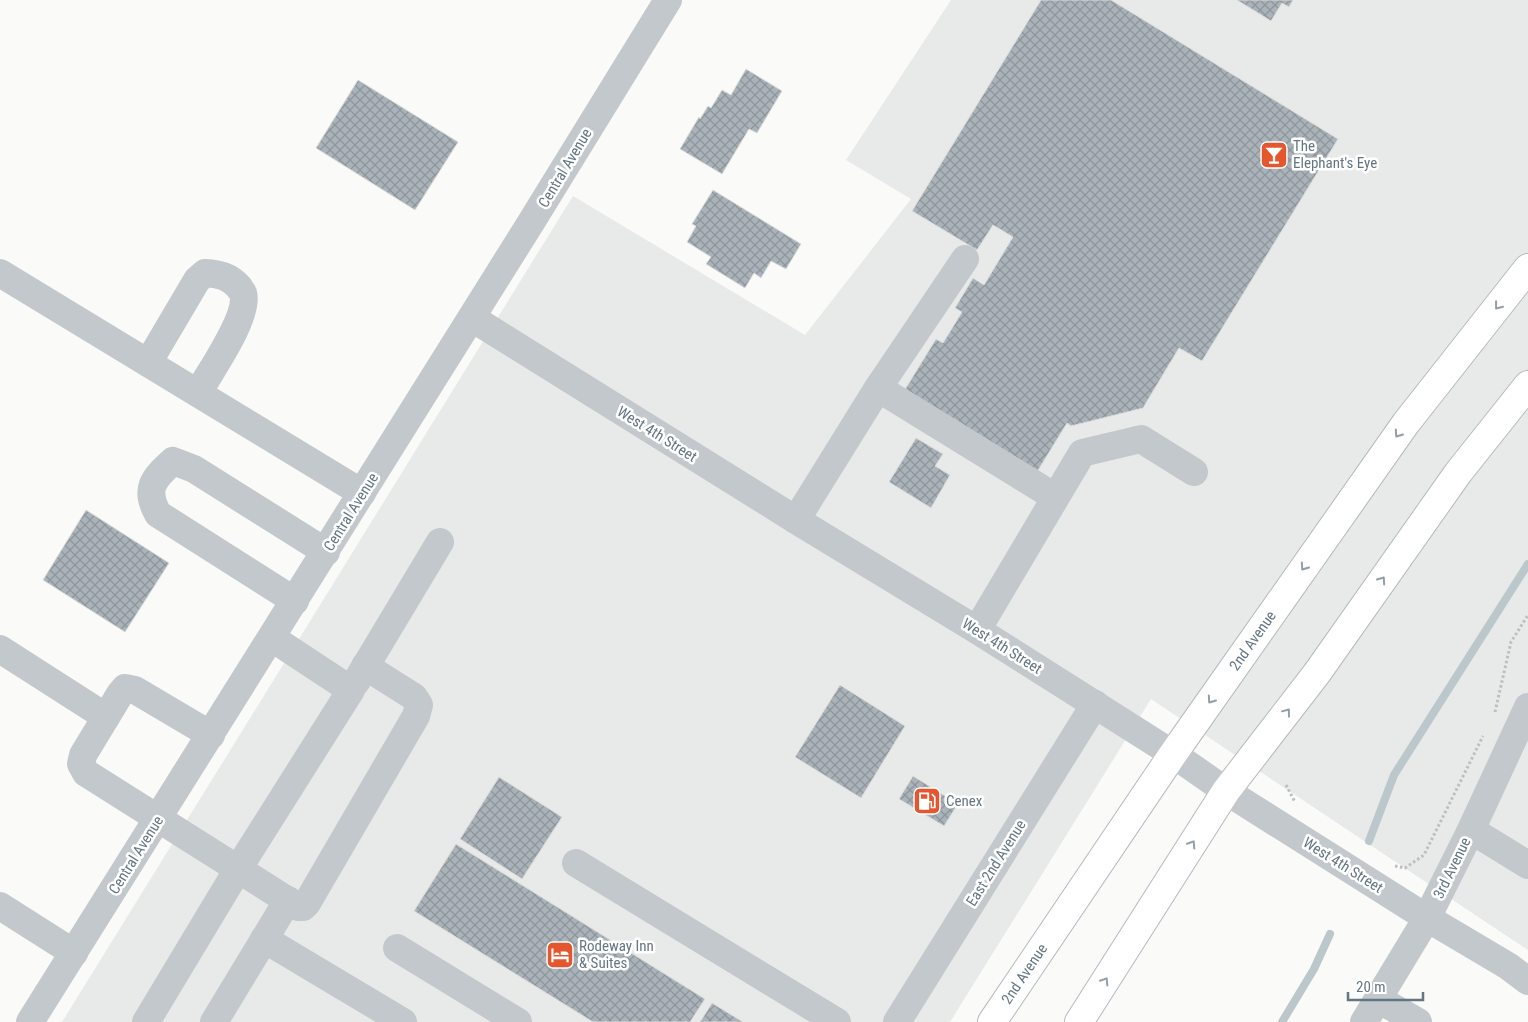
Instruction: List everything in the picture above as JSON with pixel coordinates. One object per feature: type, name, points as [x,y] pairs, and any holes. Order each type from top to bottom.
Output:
[{"type":"main road","name":"2nd Avenue","points":[[992,1022],[1172,754],[1406,423],[1528,268]]},
{"type":"main road","points":[[1079,1022],[1226,791],[1317,673],[1458,473],[1528,384]]},
{"type":"street","name":"Central Avenue","points":[[32,1021],[472,318],[668,0]]},
{"type":"street","points":[[796,520],[878,388],[965,259]]},
{"type":"street","points":[[0,273],[362,493]]},
{"type":"street","points":[[148,363],[197,280],[205,273],[222,274],[233,281],[243,293],[243,306],[235,330],[198,393]]},
{"type":"street","name":"West 4th Street","points":[[472,318],[1095,704],[1226,791],[1427,918],[1508,966],[1528,981]]},
{"type":"street","points":[[878,388],[1055,497]]},
{"type":"street","points":[[976,630],[1082,453],[1141,439],[1194,472]]},
{"type":"street","points":[[295,601],[158,514],[152,503],[151,488],[160,473],[173,461],[194,470],[326,552]]},
{"type":"street","points":[[146,1022],[440,542]]},
{"type":"street","points":[[272,638],[351,690]]},
{"type":"street","points":[[0,649],[106,717]]},
{"type":"street","points":[[211,735],[135,690],[125,688],[83,755],[81,764],[86,773],[298,907],[303,907],[416,716],[419,705],[414,697],[365,666]]},
{"type":"street","name":"East 2nd Avenue","points":[[897,1022],[1095,704]]},
{"type":"street","name":"3rd Avenue","points":[[1364,1022],[1427,918],[1471,830],[1528,707]]},
{"type":"street","points":[[1471,830],[1528,865]]},
{"type":"street","points":[[576,863],[837,1022]]},
{"type":"street","points":[[214,1022],[288,900]]},
{"type":"street","points":[[0,906],[74,953]]},
{"type":"street","points":[[264,939],[403,1022]]},
{"type":"street","points":[[397,948],[518,1022]]},
{"type":"street","points":[[1378,999],[1418,1022]]},
{"type":"path","points":[[1491,720],[1495,711],[1511,642],[1528,615]]},
{"type":"path","points":[[1386,864],[1405,868],[1424,855],[1487,728]]},
{"type":"path","points":[[1286,785],[1295,804]]},
{"type":"shaded area","points":[[951,0],[1528,0],[1528,950],[1151,699],[950,1022],[62,1022],[573,196],[805,335],[911,199],[846,160]]},
{"type":"building","points":[[1041,0],[1111,0],[1338,139],[1202,361],[1179,348],[1143,408],[1071,426],[1067,423],[1037,472],[904,391],[936,339],[943,343],[962,312],[955,308],[973,278],[984,285],[1013,237],[993,225],[977,250],[912,211]]},
{"type":"building","points":[[1237,0],[1293,0],[1289,7],[1282,3],[1271,21]]},
{"type":"building","points":[[746,69],[782,91],[757,133],[749,129],[722,174],[680,149],[699,117],[700,119],[708,106],[711,108],[722,90],[731,95]]},
{"type":"building","points":[[358,80],[458,142],[415,210],[316,148]]},
{"type":"building","points":[[713,190],[801,244],[786,269],[771,261],[761,278],[754,273],[745,288],[706,264],[711,257],[687,242],[696,226],[692,224]]},
{"type":"building","points":[[916,438],[943,454],[935,466],[950,475],[931,508],[889,482]]},
{"type":"building","points":[[86,510],[169,563],[125,632],[43,580]]},
{"type":"building","points":[[840,685],[905,726],[861,798],[795,757]]},
{"type":"building","points":[[913,776],[958,804],[944,826],[899,799]]},
{"type":"building","points":[[499,777],[562,817],[522,879],[460,839]]},
{"type":"building","points":[[456,844],[705,999],[690,1022],[593,1022],[414,911]]},
{"type":"building","points":[[712,1003],[743,1022],[700,1022]]},
{"type":"waterway","points":[[1369,841],[1394,775],[1528,564]]},
{"type":"waterway","points":[[1282,1022],[1314,969],[1330,934]]},
{"type":"place","name":"The Elephant's Eye","points":[[1274,155]]},
{"type":"place","name":"Cenex","points":[[927,801]]},
{"type":"place","name":"Rodeway Inn & Suites","points":[[560,955]]}]
